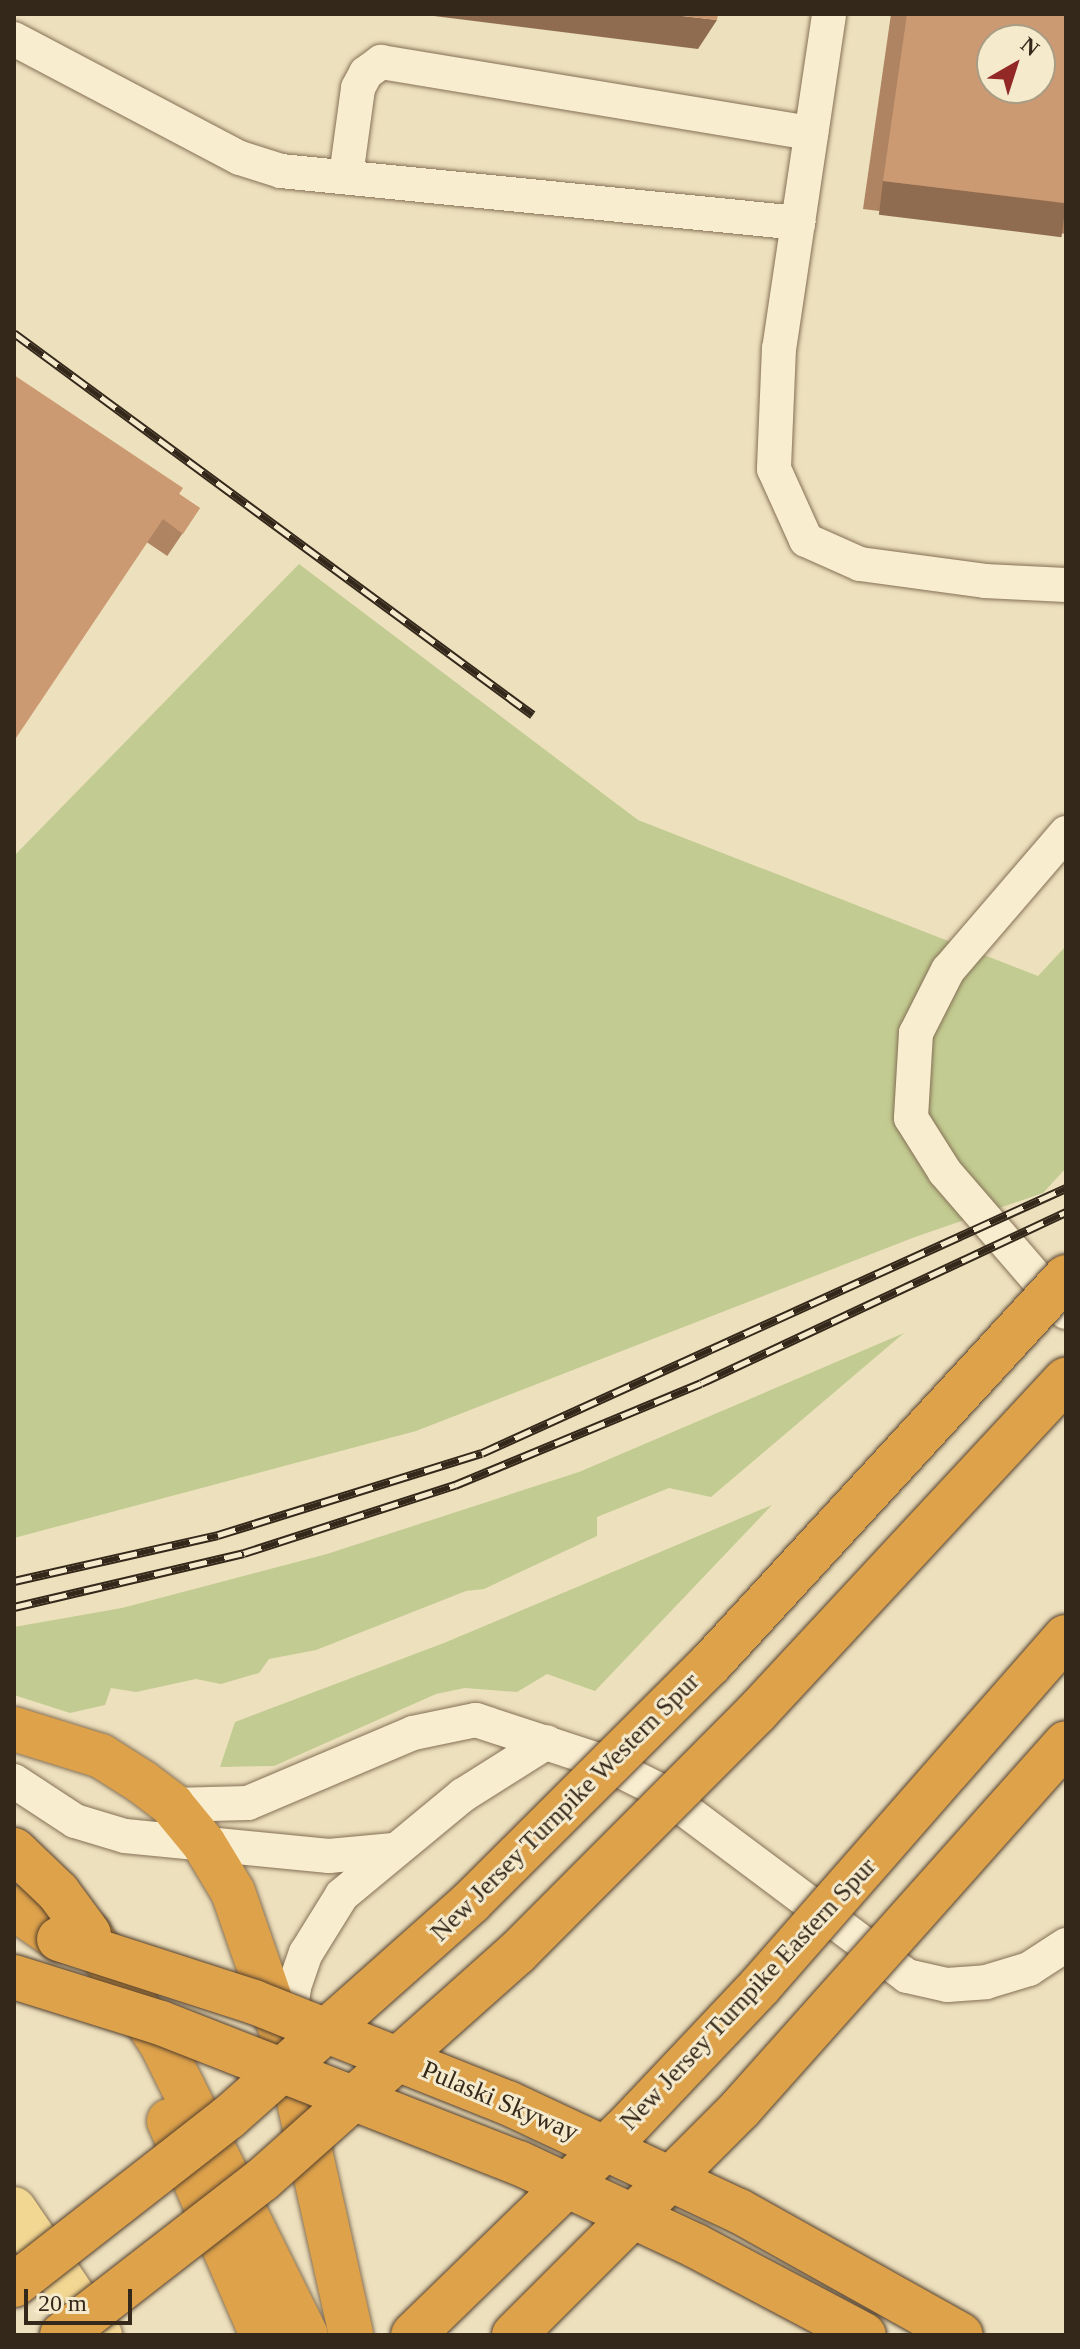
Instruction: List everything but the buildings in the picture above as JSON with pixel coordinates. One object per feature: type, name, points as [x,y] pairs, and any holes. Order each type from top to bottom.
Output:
[{"type":"highway","name":"New Jersey Turnpike Western Spur","points":[[14,2285],[229,2117],[471,1902],[710,1664],[1066,1277]]},
{"type":"highway","points":[[62,2335],[272,2171],[389,2071],[566,1907],[757,1712],[1066,1379]]},
{"type":"highway","name":"New Jersey Turnpike Eastern Spur","points":[[413,2335],[623,2131],[760,1986],[1066,1637]]},
{"type":"highway","points":[[14,1729],[101,1756],[172,1805],[204,1844],[242,1914],[287,2048],[351,2335]]},
{"type":"highway","points":[[514,2335],[740,2109],[1066,1743]]},
{"type":"highway","points":[[14,1850],[58,1892],[74,1936],[262,2335]]},
{"type":"highway","points":[[14,1908],[74,1936],[161,2043],[306,2335]]},
{"type":"highway","name":"Pulaski Skyway","points":[[14,1927],[74,1936],[254,2002],[508,2103],[739,2211],[961,2335]]},
{"type":"highway","name":"Pulaski Skyway","points":[[14,1977],[161,2023],[519,2163],[696,2246],[864,2335]]},
{"type":"main road","points":[[14,2209],[100,2335]]},
{"type":"lane","points":[[829,15],[779,348],[774,469],[806,540],[860,564],[985,581],[1066,585]]},
{"type":"lane","points":[[14,39],[240,158],[281,171],[798,223]]},
{"type":"lane","points":[[346,176],[358,88],[366,73],[381,62],[811,133]]},
{"type":"lane","points":[[1066,833],[948,970],[916,1033],[911,1118],[945,1172],[1066,1312]]},
{"type":"lane","points":[[172,1805],[248,1803],[413,1733],[458,1721],[492,1724],[547,1742],[657,1789],[907,1976],[947,1985],[986,1982],[1029,1969],[1066,1945]]},
{"type":"lane","points":[[287,2048],[294,1987],[315,1933],[342,1895],[391,1850],[485,1779],[547,1742]]},
{"type":"lane","points":[[14,1781],[92,1828],[204,1844],[329,1856],[391,1850]]},
{"type":"green space","points":[[299,564],[638,820],[1038,976],[1066,946],[1066,1168],[1043,1193],[915,1237],[416,1431],[14,1538],[14,856]]},
{"type":"green space","points":[[904,1333],[711,1497],[669,1488],[597,1517],[597,1536],[484,1589],[466,1591],[316,1650],[269,1659],[259,1673],[221,1684],[196,1679],[136,1692],[111,1688],[105,1705],[70,1713],[14,1695],[14,1627],[122,1608],[327,1554],[579,1472]]},
{"type":"green space","points":[[772,1505],[595,1691],[547,1674],[517,1692],[465,1688],[436,1694],[274,1766],[220,1767],[235,1722],[444,1643]]},
{"type":"railway","points":[[14,333],[533,715]]},
{"type":"railway","points":[[14,1581],[218,1535],[482,1453],[1066,1188]]},
{"type":"railway","points":[[14,1607],[244,1553],[455,1485],[701,1383],[1066,1212]]}]
